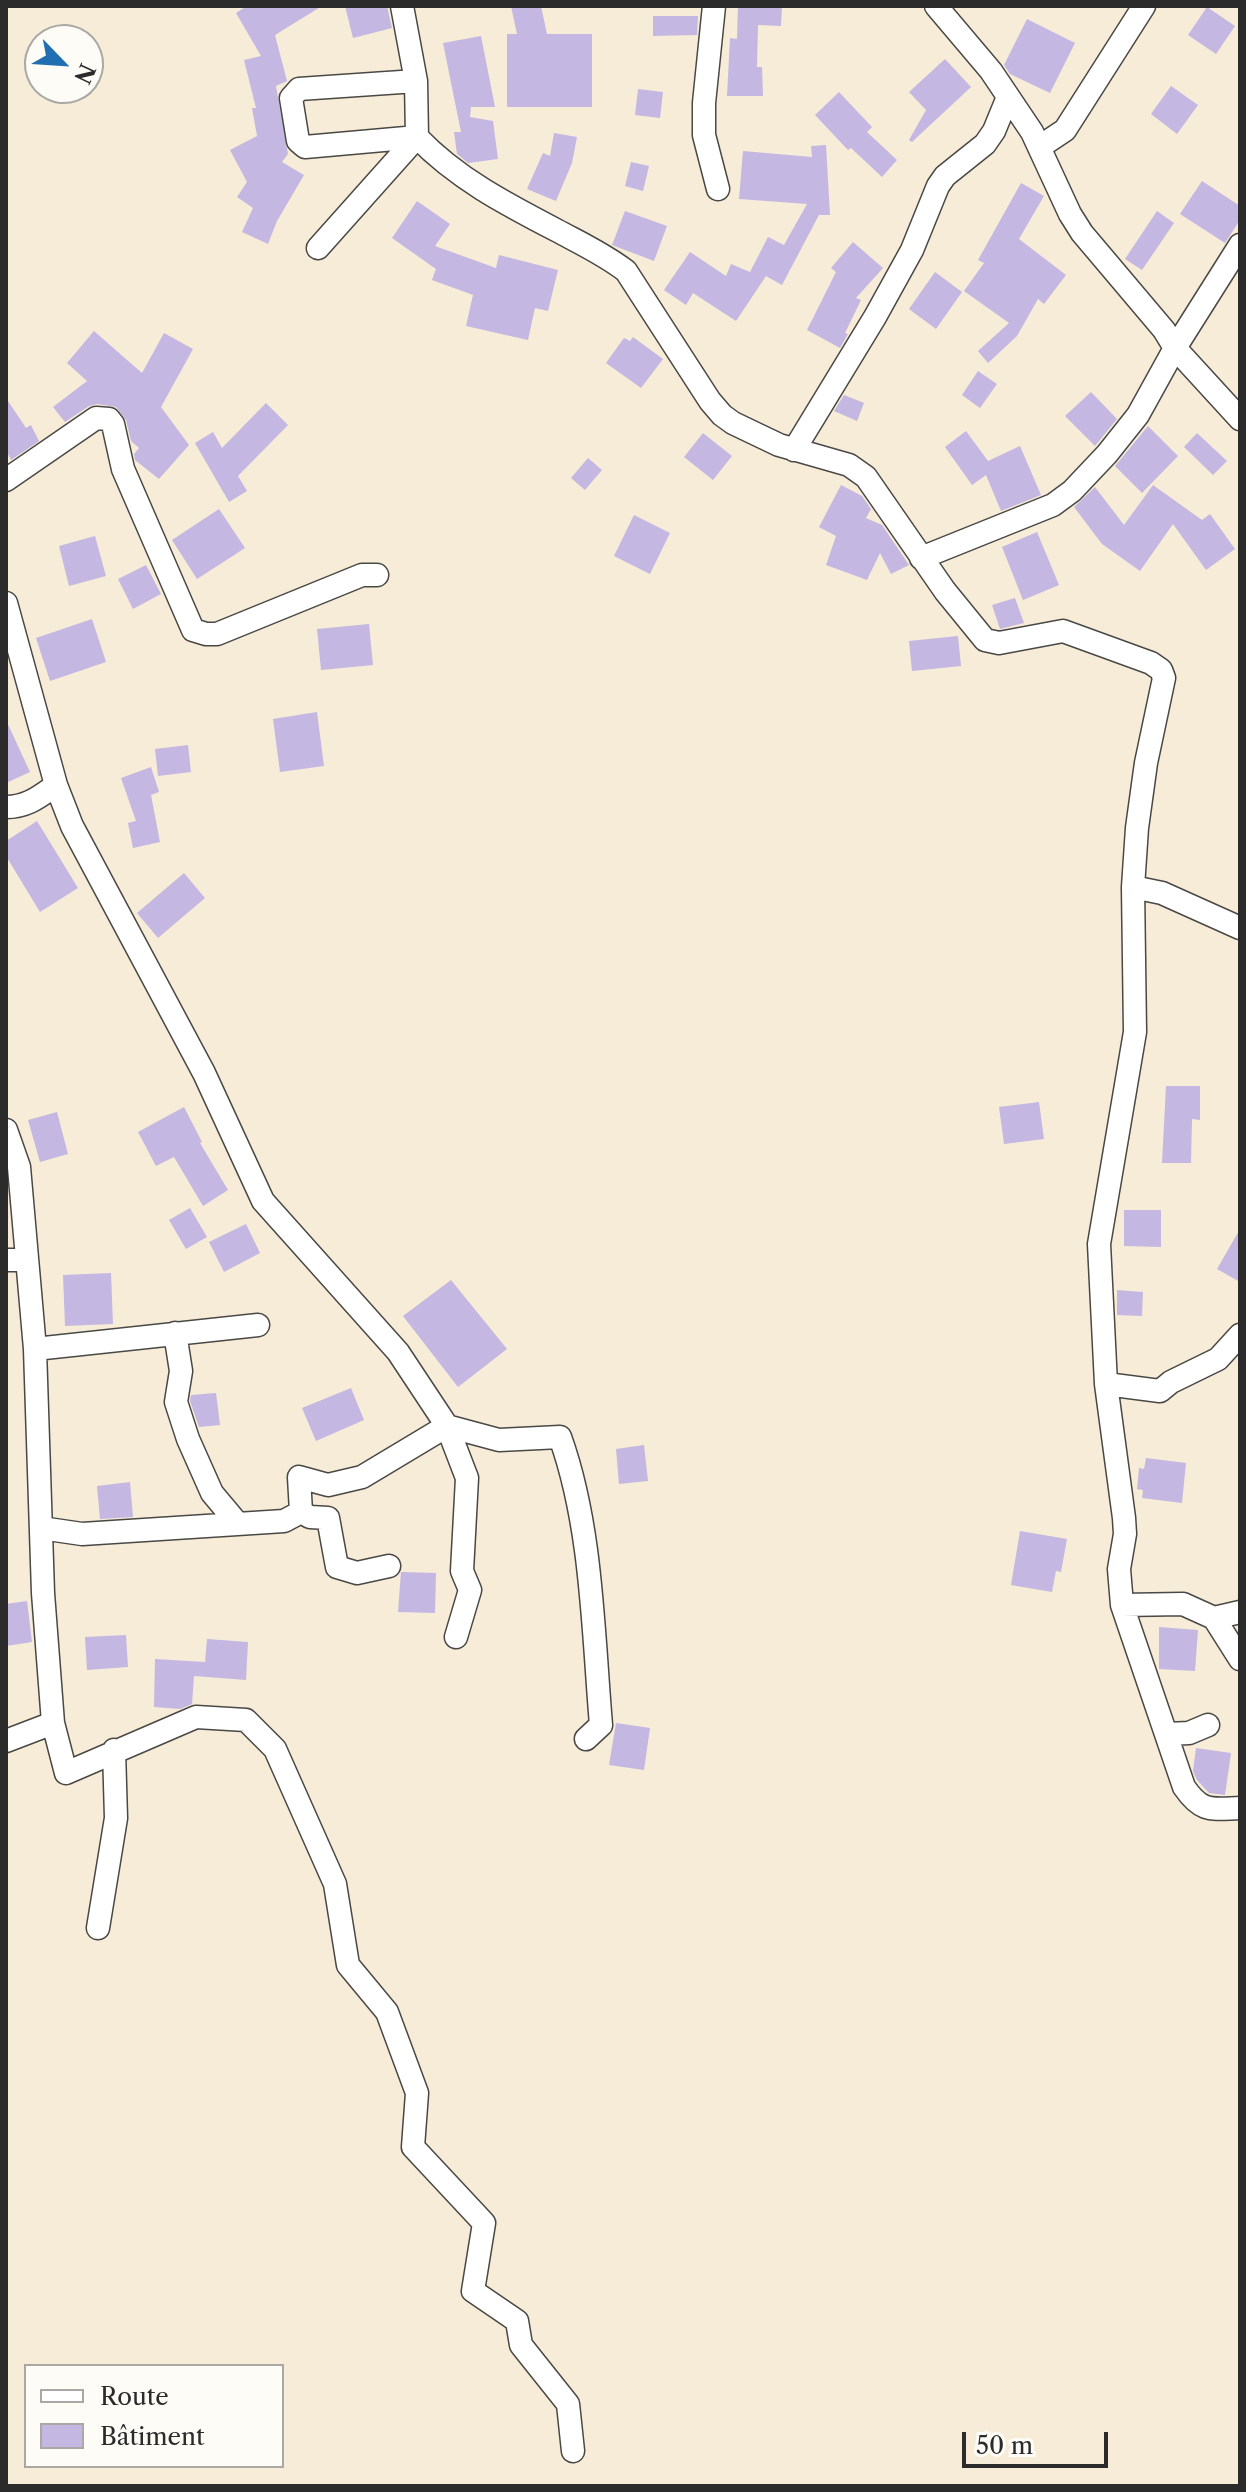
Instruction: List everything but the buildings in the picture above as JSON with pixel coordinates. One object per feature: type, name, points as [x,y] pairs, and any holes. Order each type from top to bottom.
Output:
[{"type":"street","points":[[402,6],[416,81],[417,137],[438,160],[453,170],[510,206],[609,258],[626,271],[722,415],[744,429],[794,450],[849,465],[866,477],[921,558],[985,640],[999,643],[1063,631],[1086,637],[1161,670],[1164,678],[1146,763],[1137,828],[1133,887],[1135,1032],[1099,1244],[1106,1384],[1124,1526],[1119,1569],[1122,1605],[1184,1787],[1194,1802],[1209,1809],[1240,1808]]},
{"type":"street","points":[[714,6],[704,135],[718,189]]},
{"type":"street","points":[[936,6],[991,71],[1041,146],[1070,214],[1082,233],[1164,330],[1175,348],[1240,419]]},
{"type":"street","points":[[1041,146],[1065,130],[1144,6]]},
{"type":"street","points":[[416,81],[299,89],[291,98],[298,141],[305,147],[417,137]]},
{"type":"street","points":[[794,450],[912,250],[938,186],[945,176],[985,144],[1008,97]]},
{"type":"street","points":[[318,248],[417,137]]},
{"type":"street","points":[[921,558],[1053,505],[1072,491],[1138,415],[1175,348],[1240,245]]},
{"type":"street","points":[[6,480],[96,418],[109,419],[113,424],[123,469],[193,630],[206,634],[217,634],[362,575],[377,575]]},
{"type":"street","points":[[6,603],[56,785],[72,826],[204,1073],[263,1201],[398,1352],[447,1426],[467,1478],[462,1571],[470,1590],[456,1637]]},
{"type":"street","points":[[6,807],[20,807],[34,801],[56,785]]},
{"type":"street","points":[[1133,887],[1162,893],[1240,928]]},
{"type":"street","points":[[6,1130],[19,1167],[16,1260],[35,1349],[41,1528],[53,1723],[66,1773],[196,1717],[246,1720],[275,1749],[335,1884],[348,1965],[387,2012],[417,2093],[413,2147],[484,2223],[473,2291],[517,2321],[521,2345],[568,2404],[573,2451]]},
{"type":"street","points":[[35,1349],[258,1325]]},
{"type":"street","points":[[175,1333],[181,1371],[176,1402],[188,1439],[212,1493],[238,1524]]},
{"type":"street","points":[[1106,1384],[1160,1391],[1171,1382],[1218,1359],[1240,1335]]},
{"type":"street","points":[[301,1512],[299,1477],[328,1485],[362,1477],[447,1426],[499,1440],[560,1437],[575,1476],[591,1597],[601,1725],[586,1739]]},
{"type":"street","points":[[41,1528],[82,1534],[284,1521],[301,1512]]},
{"type":"street","points":[[301,1512],[310,1517],[328,1518],[337,1567],[357,1573],[389,1566]]},
{"type":"street","points":[[1122,1605],[1183,1604],[1214,1618],[1240,1659]]},
{"type":"street","points":[[1214,1618],[1240,1612]]},
{"type":"street","points":[[6,1741],[53,1723]]},
{"type":"street","points":[[1167,1734],[1189,1733],[1208,1725]]},
{"type":"street","points":[[98,1928],[116,1818],[114,1750]]}]
